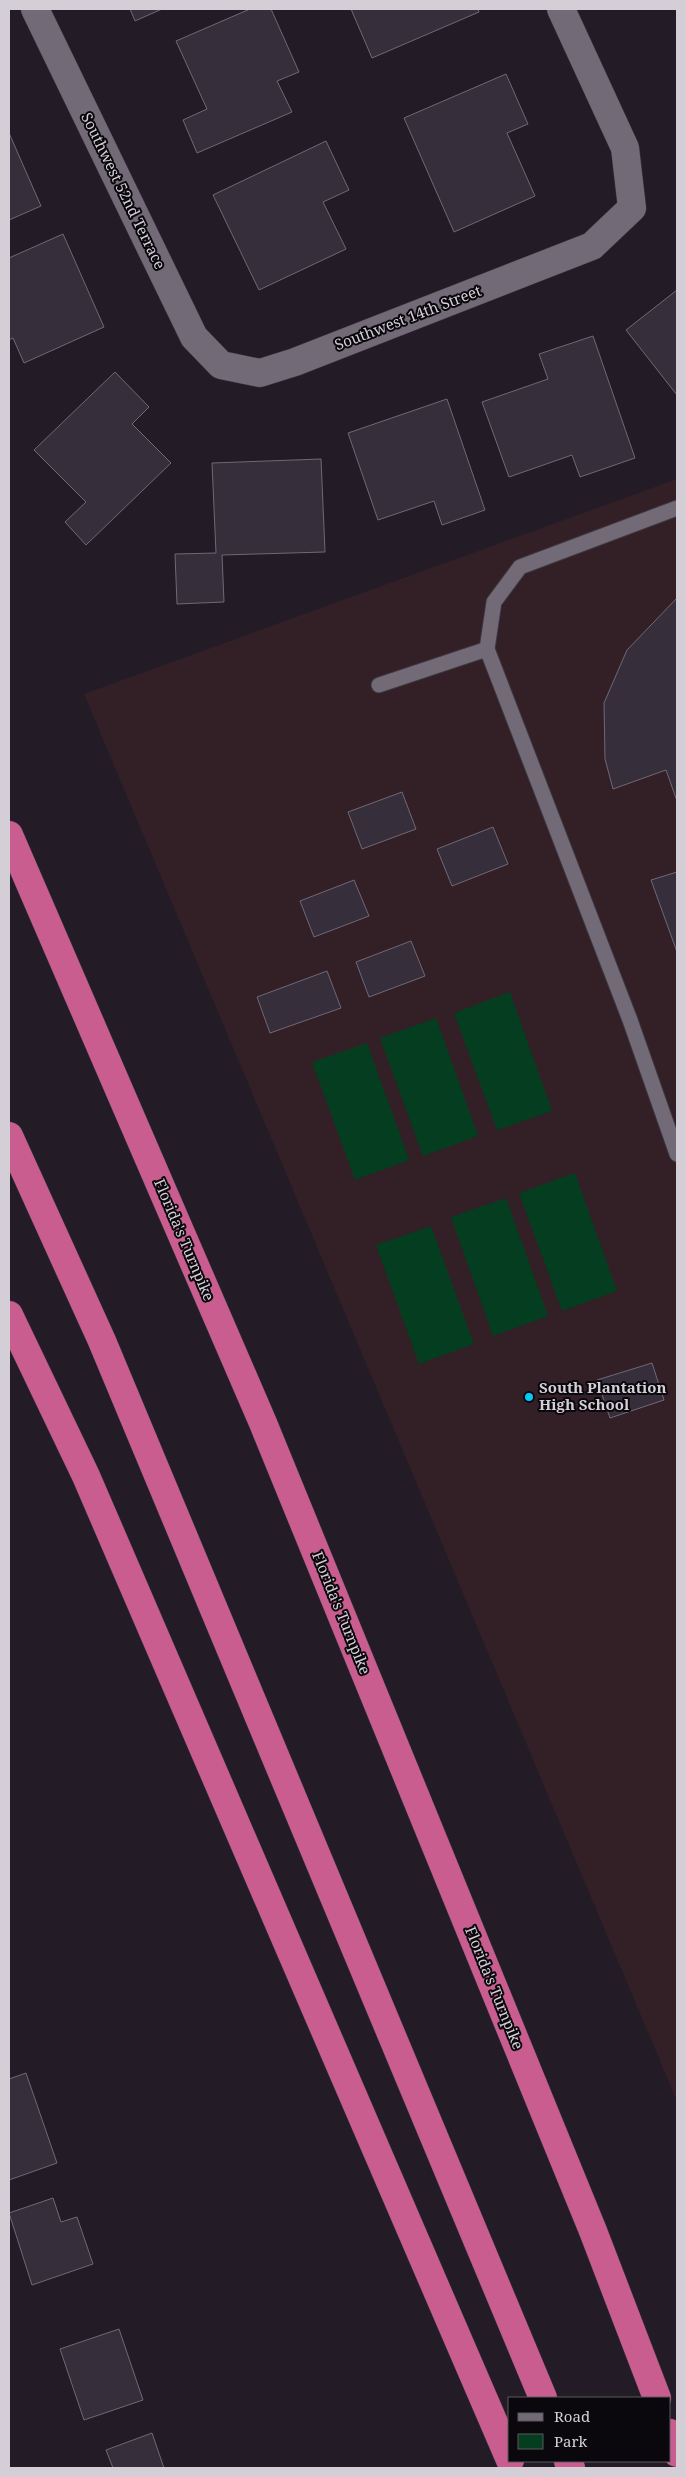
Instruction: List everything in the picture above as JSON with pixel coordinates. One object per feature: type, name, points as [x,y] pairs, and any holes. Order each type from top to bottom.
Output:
[{"type":"highway","name":"Florida's Turnpike","points":[[9,835],[16,859],[263,1423],[592,2231],[656,2397]]},
{"type":"highway","points":[[9,1136],[102,1341],[542,2397]]},
{"type":"highway","points":[[9,1315],[86,1476],[508,2455]]},
{"type":"highway","points":[[671,2436],[677,2452]]},
{"type":"street","name":"Southwest 52nd Terrace","points":[[35,9],[194,337],[221,365]]},
{"type":"street","name":"Southwest 14th Street","points":[[221,365],[260,373],[269,370],[592,246],[632,208],[625,148],[561,9]]},
{"type":"lane","points":[[677,508],[520,567],[494,602],[487,649],[630,1020],[677,1154]]},
{"type":"lane","points":[[379,684],[487,649]]},
{"type":"shaded area","name":"South Plantation High School","points":[[677,479],[677,2101],[84,694]]},
{"type":"green space","points":[[510,992],[552,1111],[497,1130],[454,1013]]},
{"type":"green space","points":[[436,1018],[478,1136],[423,1156],[380,1038]]},
{"type":"green space","points":[[367,1043],[409,1160],[355,1180],[312,1062]]},
{"type":"green space","points":[[575,1173],[617,1291],[562,1311],[519,1193]]},
{"type":"green space","points":[[506,1198],[548,1316],[493,1336],[451,1217]]},
{"type":"green space","points":[[431,1226],[474,1344],[419,1364],[376,1245]]},
{"type":"building","points":[[130,9],[162,9],[135,21]]},
{"type":"building","points":[[250,9],[271,9],[299,72],[277,81],[292,112],[197,153],[183,120],[207,109],[176,41]]},
{"type":"building","points":[[351,9],[478,9],[479,12],[372,58]]},
{"type":"building","points":[[506,74],[528,124],[507,133],[535,196],[454,232],[404,118]]},
{"type":"building","points":[[9,133],[41,206],[9,220]]},
{"type":"building","points":[[326,141],[349,190],[323,202],[346,249],[259,290],[213,195]]},
{"type":"building","points":[[63,234],[104,327],[24,363],[13,338],[9,340],[9,258]]},
{"type":"building","points":[[677,290],[677,395],[626,330]]},
{"type":"building","points":[[593,336],[635,458],[580,477],[572,455],[509,477],[482,402],[548,379],[539,354]]},
{"type":"building","points":[[115,372],[149,407],[132,424],[171,463],[86,545],[65,522],[86,502],[34,450]]},
{"type":"building","points":[[447,399],[485,510],[442,525],[434,501],[378,520],[348,433]]},
{"type":"building","points":[[321,459],[325,552],[222,555],[224,602],[177,604],[175,554],[216,553],[212,463]]},
{"type":"building","points":[[677,598],[677,801],[666,770],[613,789],[605,759],[604,703],[627,650]]},
{"type":"building","points":[[402,792],[416,829],[362,849],[348,812]]},
{"type":"building","points":[[493,827],[508,864],[452,886],[437,849]]},
{"type":"building","points":[[677,872],[677,952],[651,880]]},
{"type":"building","points":[[354,880],[369,916],[314,937],[300,901]]},
{"type":"building","points":[[411,941],[425,976],[369,997],[356,962]]},
{"type":"building","points":[[327,971],[341,1008],[270,1033],[257,997]]},
{"type":"building","points":[[652,1363],[664,1400],[610,1418],[597,1380]]},
{"type":"building","points":[[26,2073],[57,2163],[9,2180],[9,2079]]},
{"type":"building","points":[[53,2198],[61,2222],[77,2217],[93,2264],[32,2285],[9,2213]]},
{"type":"building","points":[[119,2329],[143,2400],[84,2420],[60,2349]]},
{"type":"building","points":[[152,2433],[164,2468],[113,2468],[106,2450]]},
{"type":"place","name":"South Plantation High School","points":[[529,1397]]}]
